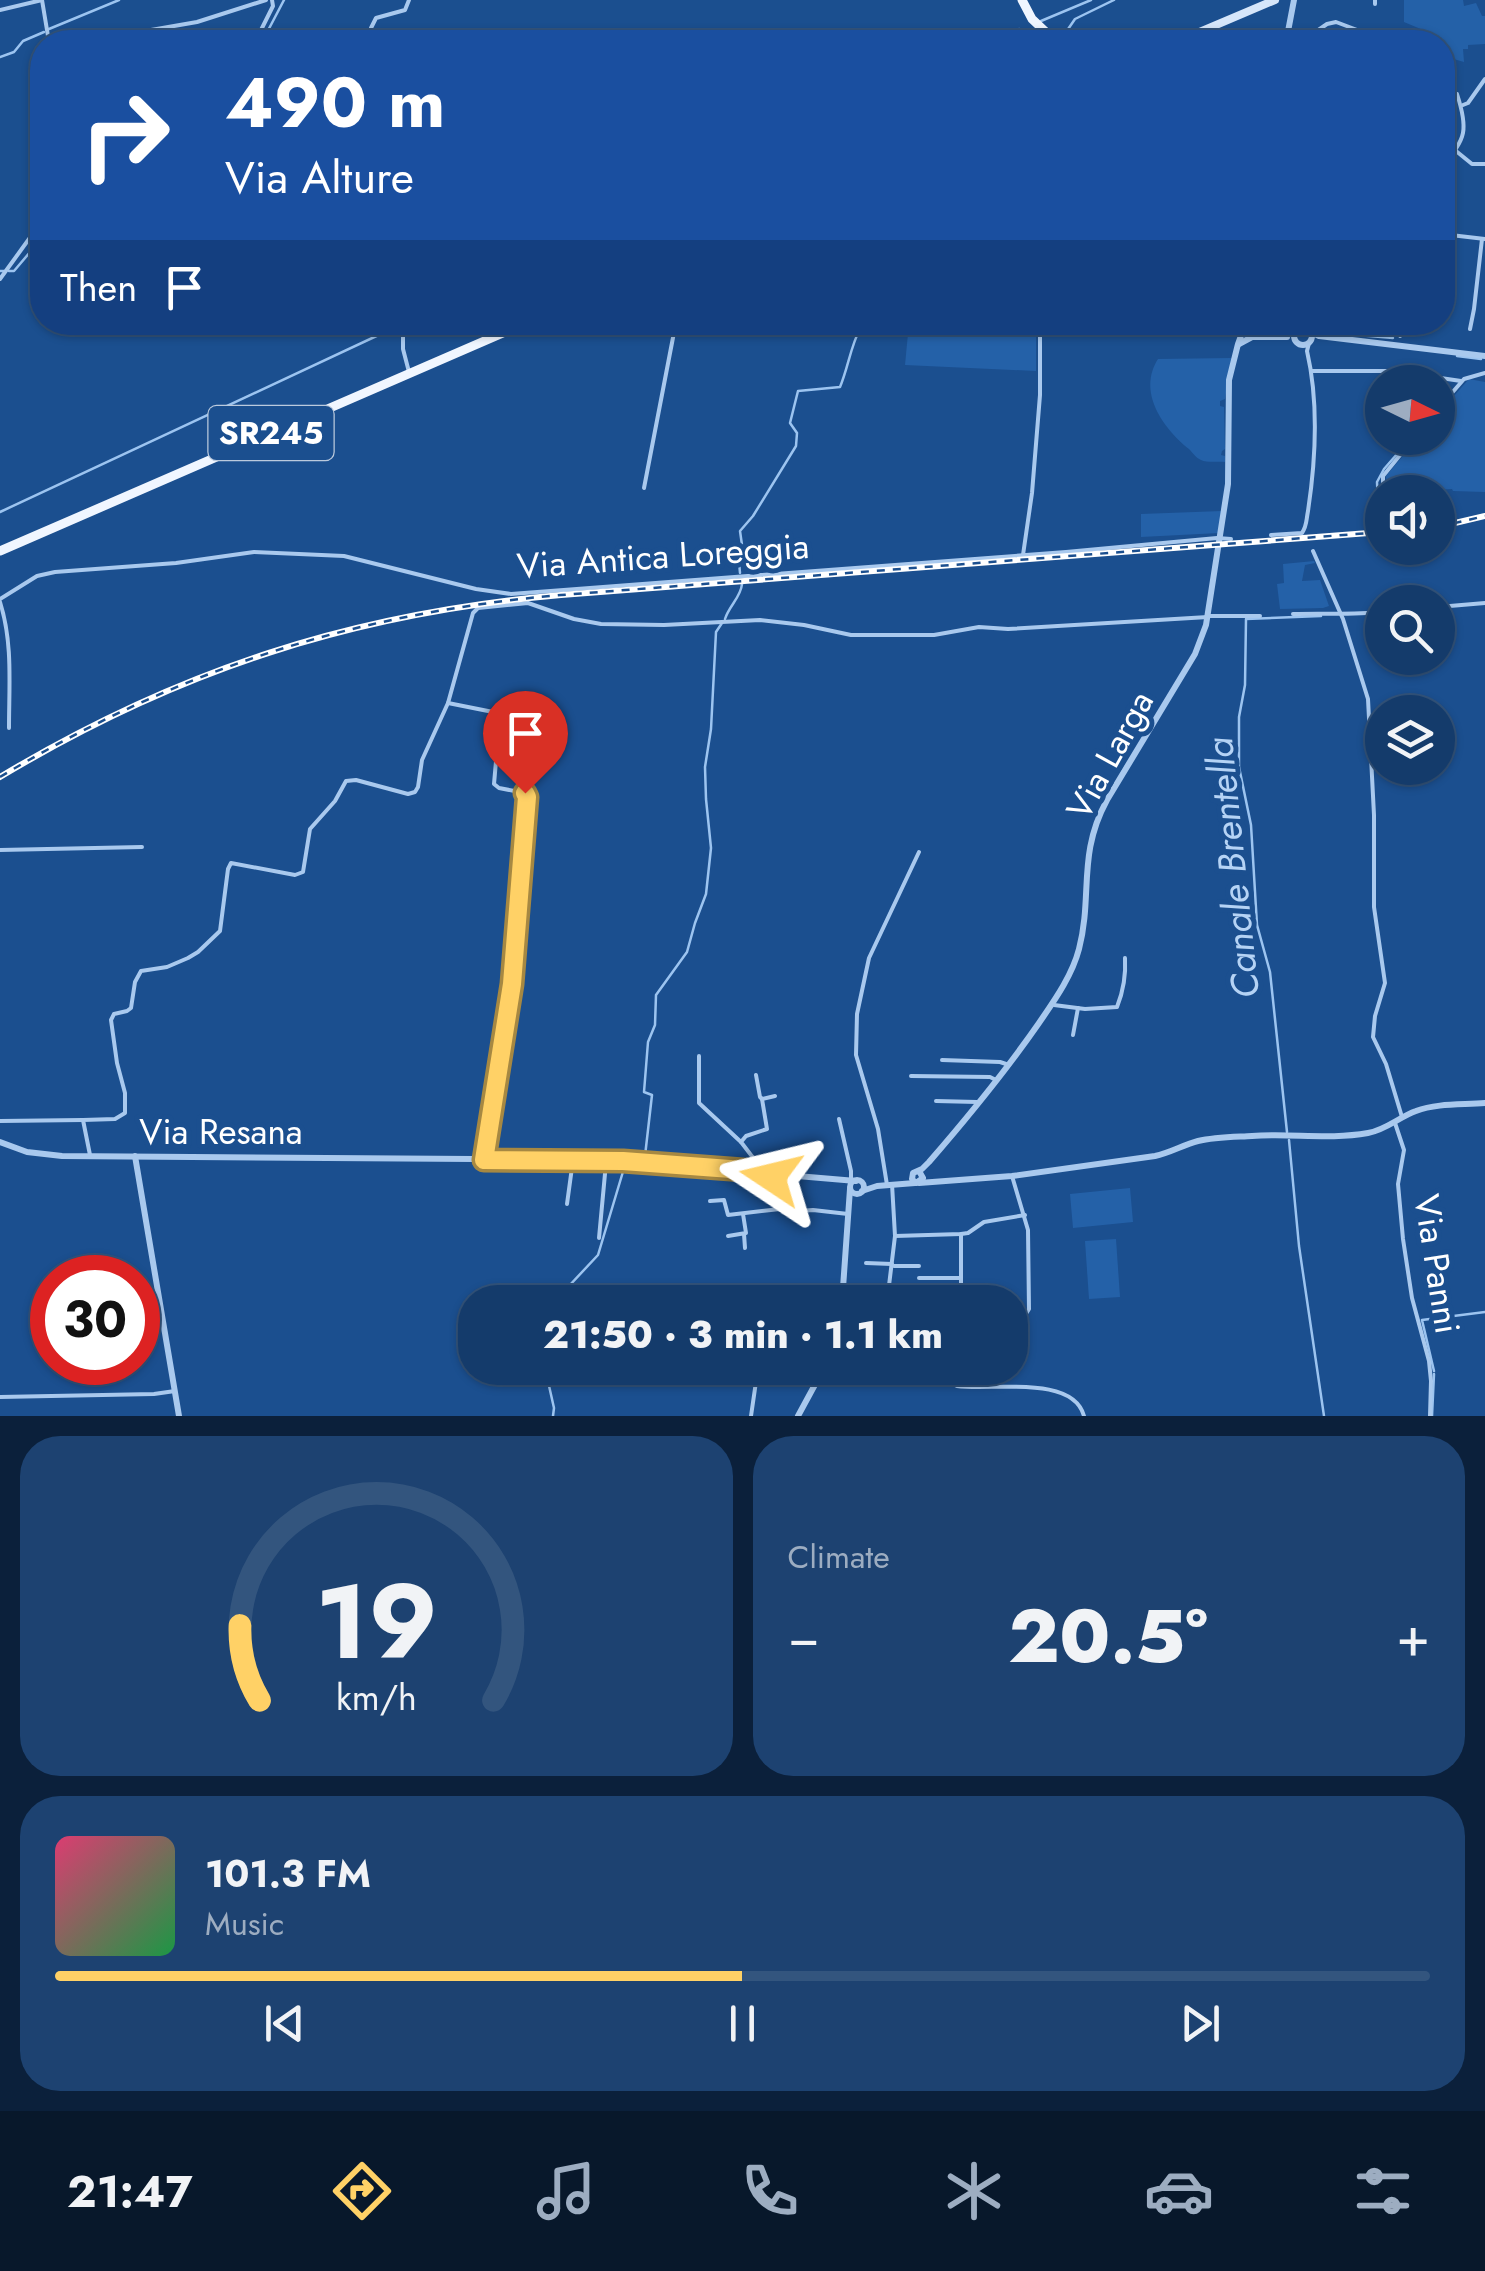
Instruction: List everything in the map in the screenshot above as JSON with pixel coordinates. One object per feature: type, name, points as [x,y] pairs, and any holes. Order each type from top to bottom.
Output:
[{"type":"main road","points":[[1204,30],[1275,0]]},
{"type":"main road","points":[[1022,1],[1030,18],[1043,30]]},
{"type":"main road","points":[[1022,1],[1025,30]]},
{"type":"main road","name":"SR245","points":[[0,551],[498,335]]},
{"type":"street","points":[[0,10],[42,0],[47,30]]},
{"type":"street","points":[[150,30],[196,22],[269,0],[273,6],[260,30]]},
{"type":"street","points":[[372,30],[376,18],[405,10],[409,0]]},
{"type":"street","points":[[1289,30],[1295,3]]},
{"type":"street","points":[[1322,30],[1332,22],[1355,30]]},
{"type":"street","points":[[1461,105],[1468,103],[1485,78]]},
{"type":"street","points":[[1457,94],[1464,135],[1456,151],[1472,164],[1485,164]]},
{"type":"street","points":[[1455,236],[1483,239],[1470,329]]},
{"type":"street","points":[[0,279],[30,238]]},
{"type":"street","points":[[403,335],[409,374]]},
{"type":"street","points":[[644,488],[673,335]]},
{"type":"street","points":[[1024,556],[1040,396],[1040,335]]},
{"type":"street","name":"Via Larga","points":[[891,1184],[919,1177],[998,1081],[1051,1005],[1080,948],[1088,854],[1096,822],[1196,652],[1208,616],[1229,466],[1228,392],[1242,335]]},
{"type":"street","points":[[1236,351],[1240,343],[1251,337],[1302,335],[1484,357]]},
{"type":"street","points":[[1271,536],[1302,533],[1313,483],[1315,430],[1310,371],[1302,335]]},
{"type":"street","points":[[1236,351],[1245,342],[1265,337]]},
{"type":"street","points":[[1310,371],[1393,372],[1461,382]]},
{"type":"street","points":[[1455,389],[1468,376],[1485,372]]},
{"type":"street","points":[[1384,475],[1400,455]]},
{"type":"street","name":"Via Antica Loreggia","points":[[9,728],[10,650],[0,600],[38,576],[55,572],[176,564],[254,552],[344,556],[476,589],[512,594],[1231,539]]},
{"type":"street","name":"Via Panni","points":[[1313,551],[1344,619],[1368,708],[1374,907],[1385,983],[1374,1016],[1373,1037],[1386,1064],[1404,1150],[1398,1184],[1412,1298],[1431,1380],[1430,1416]]},
{"type":"street","points":[[1455,606],[1485,603]]},
{"type":"street","points":[[0,1121],[115,1119],[126,1113],[112,1018],[131,1008],[141,971],[167,967],[188,958],[220,931],[231,863],[301,874],[310,830],[348,780],[407,794],[415,792],[422,760],[448,703],[475,610],[534,604],[601,624],[752,620],[852,635],[934,635],[978,627],[1008,629],[1260,616]]},
{"type":"street","points":[[1292,614],[1365,614]]},
{"type":"street","points":[[448,703],[498,712],[494,784],[527,797],[512,984],[484,1162]]},
{"type":"street","points":[[0,850],[142,847]]},
{"type":"street","points":[[889,1285],[895,1236],[891,1184],[856,1055],[856,1014],[869,958],[919,852]]},
{"type":"street","points":[[1051,1005],[1094,1009],[1119,1006],[1126,978],[1125,958]]},
{"type":"street","points":[[1073,1035],[1078,1008]]},
{"type":"street","points":[[699,1056],[699,1104],[742,1142],[767,1172],[780,1209],[786,1213],[848,1210]]},
{"type":"street","points":[[942,1060],[1000,1062],[1009,1066]]},
{"type":"street","points":[[742,1142],[746,1136],[767,1129],[756,1075]]},
{"type":"street","points":[[912,1076],[998,1081]]},
{"type":"street","points":[[762,1098],[775,1096]]},
{"type":"street","points":[[936,1101],[980,1102]]},
{"type":"street","points":[[919,1177],[934,1182],[1012,1176],[1159,1155],[1210,1139],[1370,1133],[1422,1108],[1485,1104]]},
{"type":"street","points":[[839,1119],[854,1184],[848,1210],[843,1285]]},
{"type":"street","points":[[83,1120],[90,1156]]},
{"type":"street","name":"Via Resana","points":[[0,1142],[41,1154],[90,1156],[606,1160],[767,1172],[854,1184]]},
{"type":"street","points":[[136,1156],[179,1416]]},
{"type":"street","points":[[567,1204],[573,1160]]},
{"type":"street","points":[[599,1238],[606,1160]]},
{"type":"street","points":[[1012,1176],[1028,1230],[1028,1311]]},
{"type":"street","points":[[854,1184],[891,1184]]},
{"type":"street","points":[[710,1201],[724,1200],[728,1216],[780,1209]]},
{"type":"street","points":[[743,1214],[745,1248]]},
{"type":"street","points":[[895,1236],[968,1233],[984,1222],[1025,1215]]},
{"type":"street","points":[[728,1236],[744,1234]]},
{"type":"street","points":[[961,1234],[961,1285]]},
{"type":"street","points":[[866,1263],[919,1266]]},
{"type":"street","points":[[919,1278],[961,1278]]},
{"type":"street","points":[[751,1416],[756,1385]]},
{"type":"street","points":[[798,1416],[815,1385]]},
{"type":"street","points":[[958,1385],[1063,1392],[1082,1407],[1084,1416]]},
{"type":"street","points":[[0,1396],[175,1391]]},
{"type":"shaded area","points":[[1404,0],[1463,0],[1464,6],[1476,3],[1485,16],[1485,44],[1463,49],[1464,62],[1455,59],[1455,30],[1423,30],[1404,22]]},
{"type":"shaded area","points":[[908,335],[1036,335],[1036,371],[905,365]]},
{"type":"shaded area","points":[[1232,358],[1225,399],[1220,401],[1224,407],[1225,449],[1221,455],[1225,462],[1204,461],[1162,420],[1152,396],[1152,371],[1158,359]]},
{"type":"shaded area","points":[[1469,379],[1485,382],[1485,492],[1455,491],[1455,475],[1387,475],[1404,455],[1455,455],[1455,395]]},
{"type":"shaded area","points":[[1222,511],[1219,533],[1141,537],[1141,514]]},
{"type":"shaded area","points":[[1314,561],[1305,565],[1302,581],[1320,580],[1329,606],[1280,609],[1277,584],[1284,583],[1283,564]]},
{"type":"shaded area","points":[[1130,1188],[1133,1222],[1073,1228],[1070,1194]]},
{"type":"shaded area","points":[[1116,1239],[1120,1297],[1089,1299],[1085,1241]]},
{"type":"waterway","points":[[49,29],[119,0]]},
{"type":"waterway","points":[[268,30],[284,0]]},
{"type":"waterway","points":[[1041,21],[1091,0]]},
{"type":"waterway","points":[[1067,30],[1075,19],[1114,0]]},
{"type":"waterway","points":[[0,57],[14,52],[30,38]]},
{"type":"waterway","points":[[9,271],[14,271],[30,252]]},
{"type":"waterway","points":[[0,512],[379,335]]},
{"type":"waterway","points":[[740,573],[740,531],[796,446],[797,433],[790,423],[798,391],[840,387],[857,335]]},
{"type":"waterway","points":[[1357,335],[1393,338]]},
{"type":"waterway","points":[[1457,356],[1481,359]]},
{"type":"waterway","name":"Canale Brentella","points":[[1381,475],[1396,455]]},
{"type":"waterway","points":[[725,619],[742,584]]},
{"type":"waterway","name":"Canale Brentella","points":[[1287,1132],[1270,972],[1257,925],[1251,825],[1239,767],[1239,717],[1245,685],[1246,619],[1321,616]]},
{"type":"waterway","points":[[626,1158],[645,1156],[652,1095],[644,1092],[656,995],[687,952],[706,894],[711,848],[705,767],[716,632],[722,623]]},
{"type":"waterway","name":"Canale Brentella","points":[[1289,1140],[1299,1246],[1324,1416]]},
{"type":"waterway","points":[[570,1285],[598,1255],[625,1165]]},
{"type":"waterway","points":[[1434,1371],[1422,1320],[1485,1312]]},
{"type":"waterway","points":[[1432,1416],[1434,1374]]},
{"type":"waterway","points":[[549,1385],[553,1416]]},
{"type":"railway","points":[[1455,523],[1485,516]]},
{"type":"railway","points":[[0,777],[67,739],[201,677],[339,632],[411,616],[561,595],[1365,533]]},
{"type":"route","points":[[525,793],[512,984],[484,1160],[623,1161],[770,1172],[771,1177]]}]
